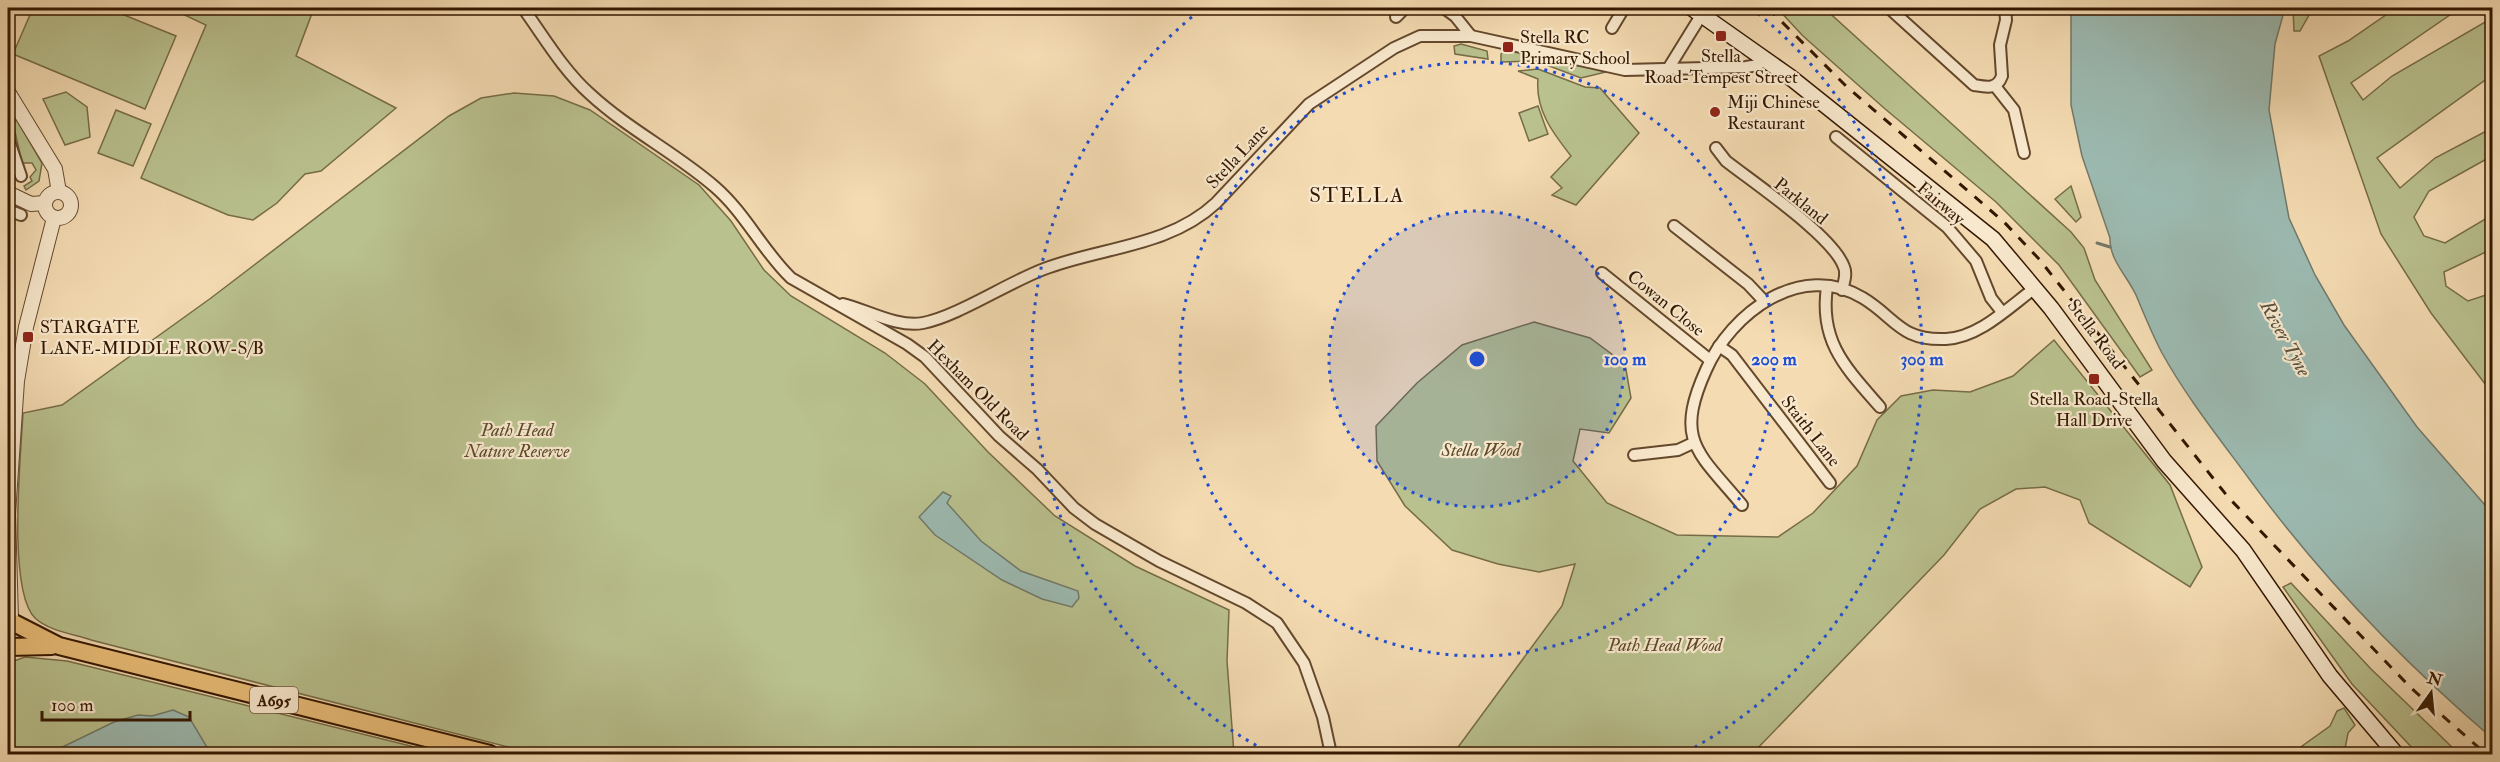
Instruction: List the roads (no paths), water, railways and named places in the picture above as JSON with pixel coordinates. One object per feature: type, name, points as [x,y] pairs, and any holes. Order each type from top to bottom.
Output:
[{"type":"main road","name":"Stella Road","points":[[1697,10],[1765,58],[1992,239],[2035,288],[2117,393],[2164,461],[2243,550],[2330,675],[2396,754]]},
{"type":"main road","name":"A695","points":[[11,620],[59,646],[490,754]]},
{"type":"main road","name":"A695","points":[[11,620],[15,634],[8,647],[59,646]]},
{"type":"street","name":"Hexham Old Road","points":[[523,8],[588,93],[613,114],[715,187],[747,221],[776,264],[800,285],[907,344],[925,357],[999,436],[1037,469],[1074,508],[1095,524],[1159,561],[1246,603],[1277,623],[1304,663],[1323,717],[1331,754]]},
{"type":"street","points":[[1396,17],[1405,8]]},
{"type":"street","points":[[1444,8],[1455,16],[1471,36]]},
{"type":"street","points":[[1612,28],[1624,8]]},
{"type":"street","points":[[1889,8],[1901,12],[1974,85],[1988,88],[1995,86],[2002,76],[2000,45],[2006,20],[2006,8]]},
{"type":"street","points":[[1668,69],[1697,10]]},
{"type":"street","name":"Stella Lane","points":[[825,299],[910,323],[927,322],[1045,269],[1176,230],[1211,208],[1301,112],[1321,96],[1410,40],[1433,34],[1471,36],[1625,70],[1753,67],[1765,58]]},
{"type":"street","points":[[1995,86],[2014,110],[2024,153]]},
{"type":"street","points":[[9,100],[55,169],[59,192]]},
{"type":"street","name":"Fairway","points":[[1836,137],[1955,235],[1976,261],[1991,298],[2002,312]]},
{"type":"street","points":[[8,138],[21,176]]},
{"type":"street","name":"Parkland","points":[[1716,148],[1726,161],[1807,225],[1838,256],[1845,274],[1842,290]]},
{"type":"street","points":[[59,192],[68,196],[72,205],[65,216],[54,218],[48,214],[45,203],[51,194],[59,192]]},
{"type":"street","points":[[8,193],[32,204],[45,203]]},
{"type":"street","points":[[8,210],[21,215]]},
{"type":"street","points":[[11,620],[8,514],[17,381],[26,327],[54,218]]},
{"type":"street","points":[[1674,226],[1748,284],[1764,301]]},
{"type":"street","name":"Cowan Close","points":[[1602,273],[1710,360]]},
{"type":"street","points":[[1742,505],[1693,444],[1691,421],[1695,400],[1710,360],[1742,319],[1764,301],[1798,288],[1827,287],[1863,298],[1902,330],[1933,339],[1957,338],[1984,326],[2035,288]]},
{"type":"street","points":[[1827,287],[1824,308],[1828,333],[1845,365],[1880,407]]},
{"type":"street","points":[[907,344],[910,323]]},
{"type":"street","name":"Staith Lane","points":[[1719,346],[1732,355],[1830,483]]},
{"type":"street","points":[[1634,455],[1678,450],[1693,444]]},
{"type":"water","name":"River Tyne","points":[[2071,8],[2285,8],[2275,44],[2269,110],[2289,218],[2315,275],[2344,325],[2417,427],[2492,513],[2492,738],[2394,648],[2334,584],[2277,516],[2204,418],[2162,353],[2136,295],[2112,253],[2110,238],[2082,156],[2071,105]]},
{"type":"water","points":[[943,492],[951,496],[947,503],[981,541],[1021,571],[1078,591],[1079,598],[1072,607],[1042,599],[1002,580],[935,535],[919,517]]},
{"type":"water","points":[[173,710],[189,717],[211,754],[48,754],[114,722],[138,715],[152,716]]},
{"type":"waterway","points":[[2097,243],[2110,247]]},
{"type":"railway","points":[[1768,8],[1846,86],[2004,222],[2039,259],[2228,497],[2411,688],[2486,754]]},
{"type":"place","name":"Stella Road-Tempest Street","points":[[1721,36]]},
{"type":"place","name":"Stella RC Primary School","points":[[1508,47]]},
{"type":"place","name":"Miji Chinese Restaurant","points":[[1715,112]]},
{"type":"place","name":"STARGATE LANE-MIDDLE ROW-S/B","points":[[28,337]]},
{"type":"place","name":"Stella Road-Stella Hall Drive","points":[[2094,379]]},
{"type":"district","name":"STELLA","points":[[1357,195]]},
{"type":"park label","name":"Path Head Nature Reserve","points":[[517,440]]},
{"type":"park label","name":"Stella Wood","points":[[1481,450]]},
{"type":"park label","name":"Path Head Wood","points":[[1665,645]]}]
